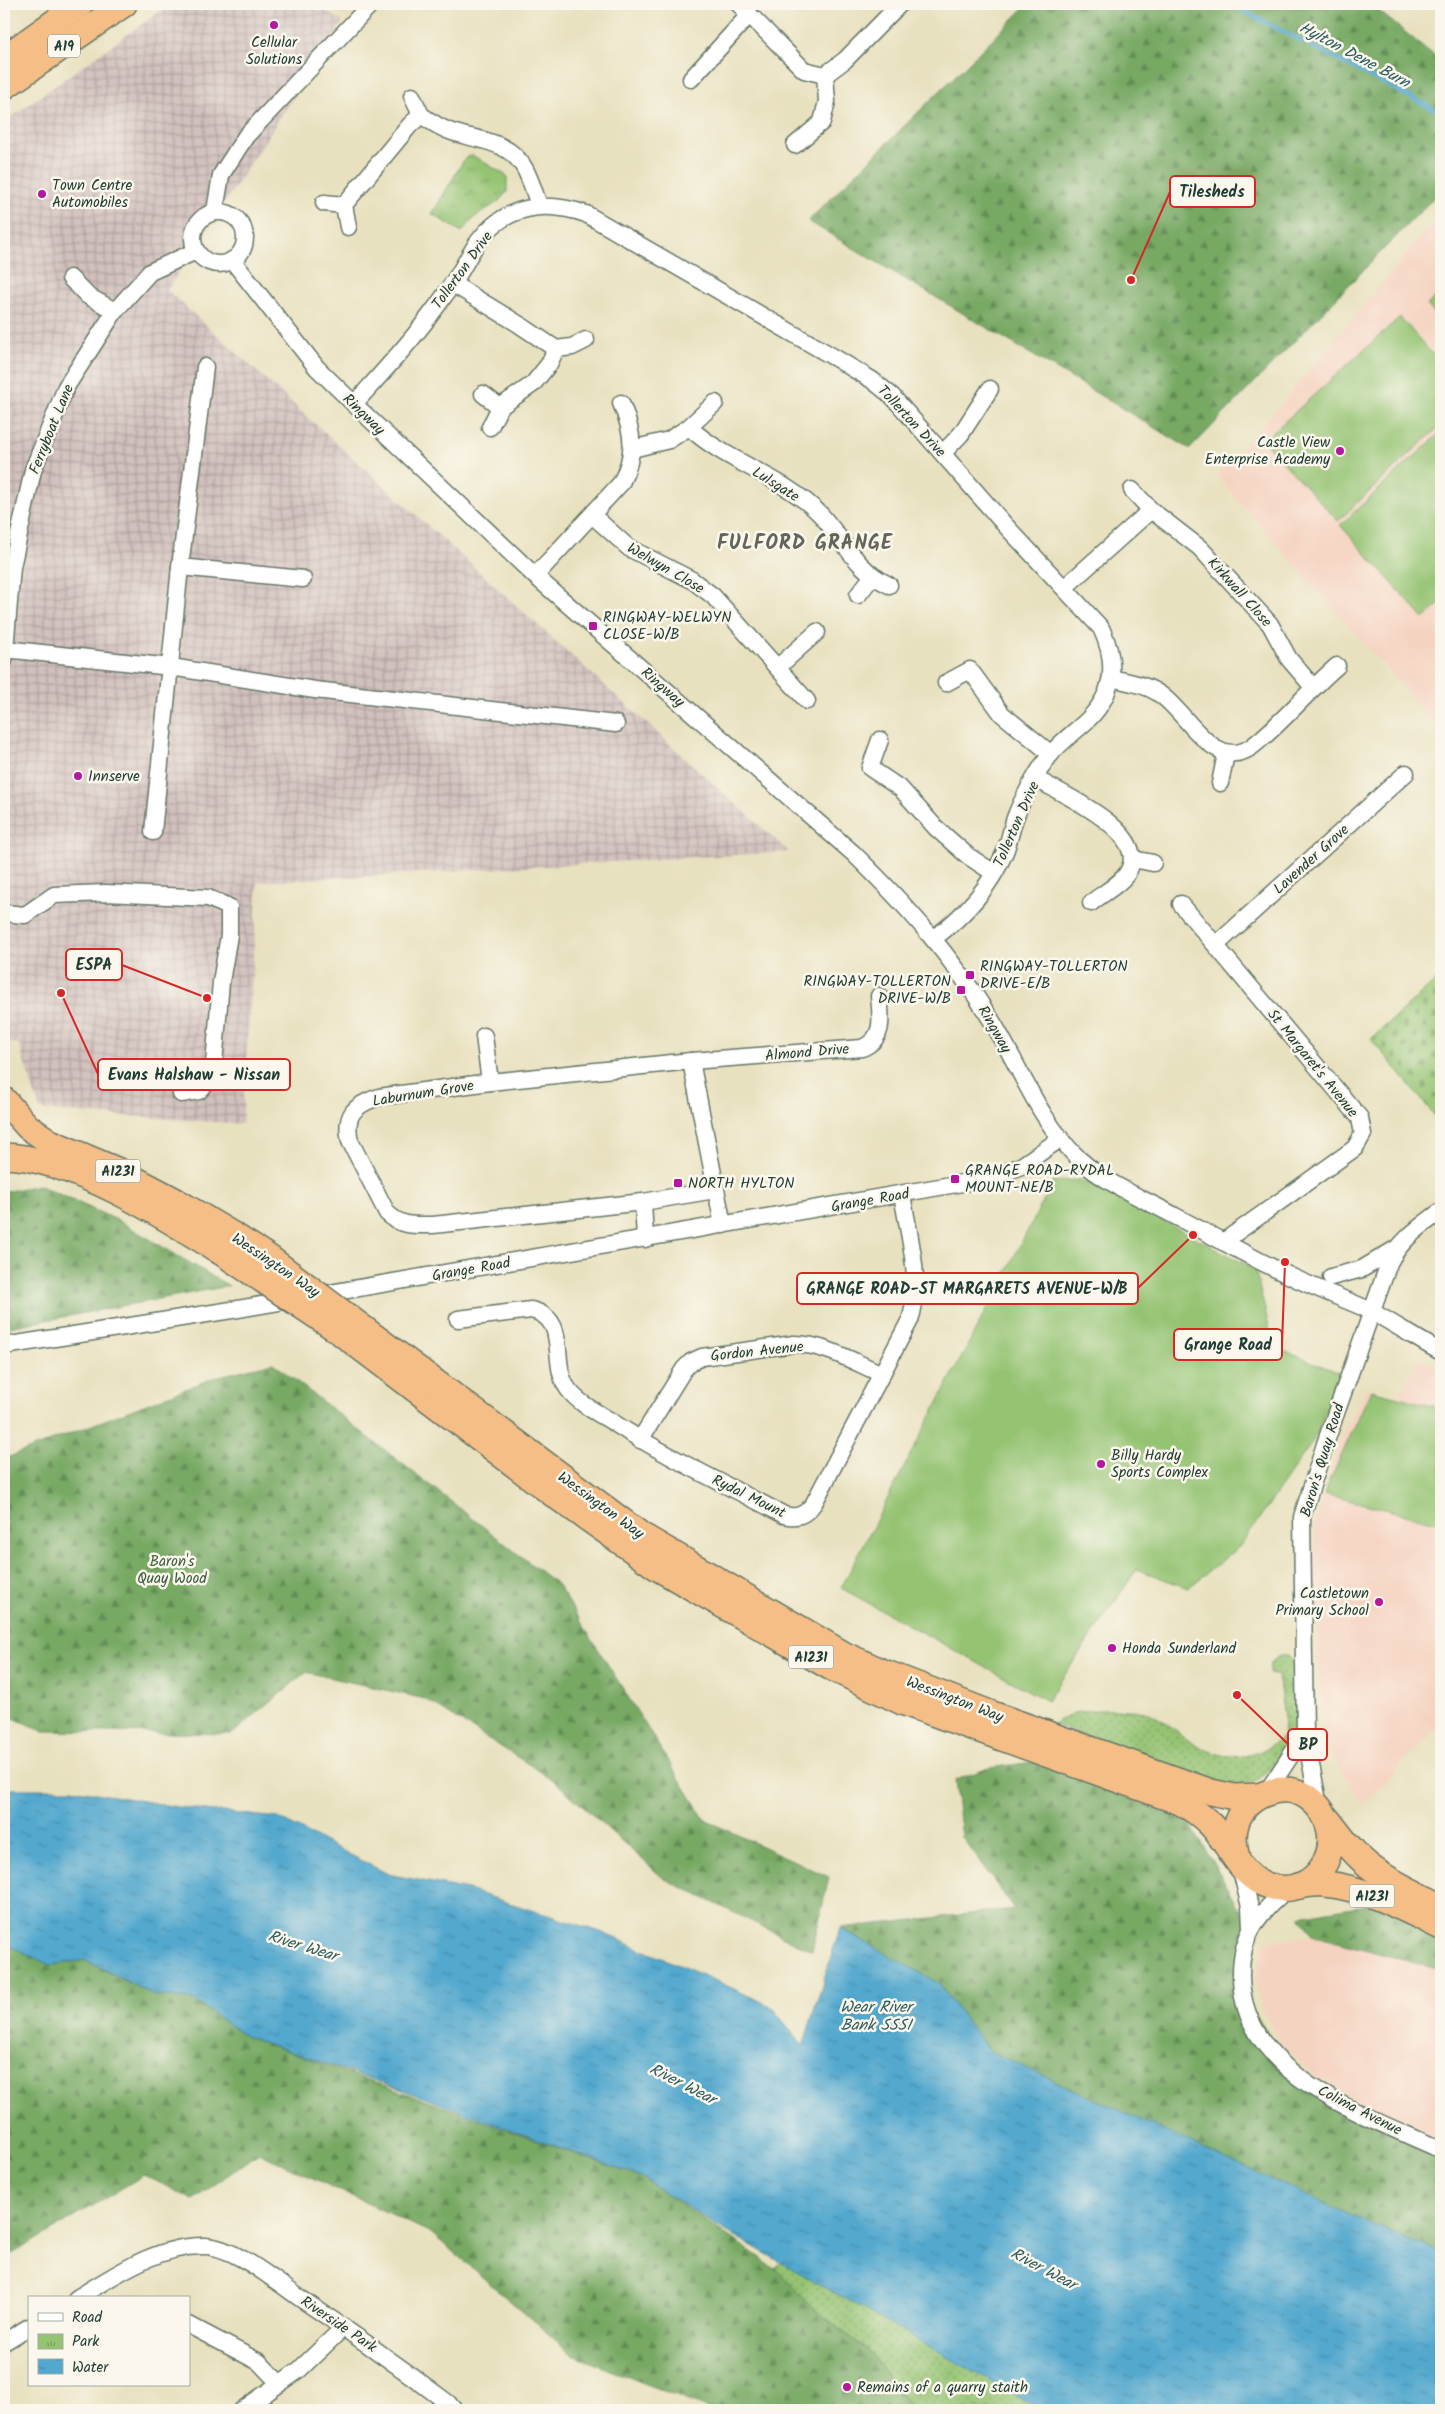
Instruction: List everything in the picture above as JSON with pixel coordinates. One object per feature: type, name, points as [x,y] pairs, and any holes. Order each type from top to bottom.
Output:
[{"type":"highway","name":"A19","points":[[4,58],[80,4]]},
{"type":"highway","name":"A19","points":[[4,87],[124,4]]},
{"type":"highway","name":"Wessington Way","points":[[4,1100],[28,1127],[50,1142],[121,1172],[176,1200],[336,1329],[425,1386],[641,1535],[845,1654],[881,1671],[992,1714],[1211,1792],[1234,1797],[1292,1790],[1305,1795],[1324,1814],[1349,1846],[1372,1868],[1398,1885],[1441,1906]]},
{"type":"highway","points":[[4,1107],[4,1127]]},
{"type":"highway","name":"Wessington Way","points":[[4,1156],[31,1159],[68,1171],[231,1246]]},
{"type":"highway","name":"Wessington Way","points":[[425,1386],[597,1526],[658,1568],[830,1667],[902,1702],[1180,1802],[1211,1824],[1238,1861],[1257,1881],[1269,1886],[1293,1887],[1323,1884],[1349,1888],[1387,1901],[1441,1927]]},
{"type":"highway","points":[[1238,1861],[1233,1842],[1237,1821],[1245,1807],[1262,1794]]},
{"type":"highway","points":[[1293,1887],[1317,1874],[1328,1859],[1332,1842],[1324,1814]]},
{"type":"street","points":[[215,211],[221,175],[246,136],[371,4]]},
{"type":"street","points":[[825,75],[845,60],[900,4]]},
{"type":"street","points":[[691,79],[744,10],[804,70],[825,75]]},
{"type":"street","points":[[795,145],[822,122],[827,101],[825,75]]},
{"type":"street","points":[[412,96],[422,115],[434,124],[453,132],[495,142],[512,153],[524,168],[538,206]]},
{"type":"street","points":[[348,227],[344,205],[410,125],[422,115]]},
{"type":"street","points":[[324,203],[344,205]]},
{"type":"street","name":"Tollerton Drive","points":[[354,404],[421,327],[453,284],[478,242],[495,224],[516,212],[538,206],[555,206],[586,214],[872,380],[892,396],[1086,611],[1104,635],[1111,658],[1111,678],[1104,700],[1094,714],[1051,754],[1016,817],[1004,854],[985,889],[963,914],[934,938]]},
{"type":"street","points":[[215,211],[229,213],[237,218],[243,228],[244,246],[232,260],[215,264],[201,257],[196,251],[192,233],[196,224],[203,216],[215,211]]},
{"type":"street","name":"Ferryboat Lane","points":[[4,655],[12,567],[33,470],[66,387],[115,311],[150,272],[196,251]]},
{"type":"street","name":"Ringway","points":[[232,260],[317,368],[354,404],[535,576],[853,853],[934,938],[991,1020],[1042,1114],[1060,1139]]},
{"type":"street","points":[[70,278],[88,296],[115,311]]},
{"type":"street","points":[[453,284],[556,349],[572,347],[586,340]]},
{"type":"street","points":[[490,427],[500,407],[533,384],[549,364],[556,349]]},
{"type":"street","points":[[153,832],[180,567],[205,366]]},
{"type":"street","points":[[943,453],[961,434],[990,389]]},
{"type":"street","points":[[483,394],[500,407]]},
{"type":"street","points":[[632,449],[669,440],[689,427],[715,403]]},
{"type":"street","points":[[535,576],[621,483],[629,467],[632,435],[621,404]]},
{"type":"street","name":"Lulsgate","points":[[689,427],[705,443],[792,491],[820,514],[872,577],[888,585]]},
{"type":"street","name":"Kirkwall Close","points":[[1132,490],[1151,510],[1200,548],[1219,568],[1270,624],[1289,660],[1313,687]]},
{"type":"street","points":[[1064,588],[1151,510]]},
{"type":"street","name":"Welwyn Close","points":[[592,515],[629,548],[692,580],[713,596],[808,701]]},
{"type":"street","points":[[180,567],[303,579]]},
{"type":"street","points":[[858,595],[872,577]]},
{"type":"street","points":[[778,667],[818,632]]},
{"type":"street","points":[[4,655],[171,667],[315,690],[616,724]]},
{"type":"street","points":[[1111,678],[1140,684],[1160,694],[1176,707],[1210,745],[1226,754],[1239,754],[1253,746],[1337,666]]},
{"type":"street","points":[[946,683],[970,670],[1002,714],[1051,754]]},
{"type":"street","points":[[880,740],[870,768],[901,789],[936,828],[968,856],[994,873]]},
{"type":"street","points":[[1220,784],[1226,754]]},
{"type":"street","name":"Lavender Grove","points":[[1216,945],[1406,774]]},
{"type":"street","points":[[1036,779],[1093,810],[1113,826],[1127,843],[1133,859],[1122,880],[1091,903]]},
{"type":"street","points":[[1133,859],[1153,863]]},
{"type":"street","points":[[4,912],[25,915],[54,895],[106,893],[208,898],[229,907],[229,935],[221,982],[213,1076],[199,1091],[181,1094]]},
{"type":"street","name":"St Margaret's Avenue","points":[[1182,904],[1360,1118],[1363,1134],[1355,1148],[1223,1242]]},
{"type":"street","name":"Almond Drive","points":[[691,1061],[862,1048],[871,1044],[878,1037],[881,1025],[879,996]]},
{"type":"street","points":[[484,1036],[490,1082]]},
{"type":"street","points":[[691,1061],[723,1225]]},
{"type":"street","name":"Laburnum Grove","points":[[691,1061],[490,1082],[379,1097],[364,1102],[354,1110],[347,1130],[350,1142],[387,1214],[394,1220],[406,1225],[433,1225],[643,1202],[715,1190]]},
{"type":"street","points":[[1060,1139],[1081,1161],[1109,1180],[1289,1276],[1370,1311],[1441,1352]]},
{"type":"street","name":"Grange Road","points":[[4,1346],[238,1309],[991,1178],[1021,1166],[1060,1139]]},
{"type":"street","name":"Rydal Mount","points":[[458,1319],[531,1310],[541,1312],[550,1320],[556,1330],[561,1377],[568,1390],[584,1404],[640,1440],[784,1515],[799,1516],[808,1511],[814,1503],[910,1320],[916,1295],[902,1194]]},
{"type":"street","points":[[643,1202],[645,1239]]},
{"type":"street","points":[[1331,1277],[1362,1269],[1396,1248],[1441,1211]]},
{"type":"street","name":"Baron's Quay Road","points":[[1324,1814],[1305,1734],[1302,1517],[1370,1311],[1396,1248]]},
{"type":"street","name":"Gordon Avenue","points":[[640,1440],[684,1369],[691,1362],[702,1357],[806,1344],[823,1348],[882,1374]]},
{"type":"street","points":[[1262,1794],[1305,1734]]},
{"type":"street","name":"Colima Avenue","points":[[1238,1861],[1250,1907],[1251,1928]]},
{"type":"street","name":"Colima Avenue","points":[[1293,1887],[1270,1903],[1251,1928],[1244,1943],[1240,1967],[1241,1993],[1248,2014],[1259,2036],[1273,2056],[1292,2074],[1336,2102],[1440,2147]]},
{"type":"street","name":"Riverside Park","points":[[80,2296],[134,2264],[182,2248],[218,2247],[256,2268],[344,2327],[430,2390],[454,2410]]},
{"type":"street","points":[[190,2326],[259,2362],[280,2383]]},
{"type":"street","points":[[242,2410],[299,2370],[344,2327]]},
{"type":"street","points":[[4,2342],[28,2328]]},
{"type":"shaded area","points":[[170,4],[315,4],[343,22],[167,290],[789,852],[258,882],[242,1124],[40,1110],[18,1043],[4,1044],[4,122]]},
{"type":"shaded area","name":"Castle View Enterprise Academy","points":[[1441,213],[1441,730],[1216,475],[1261,428]]},
{"type":"shaded area","name":"Castletown Primary School","points":[[1419,1358],[1441,1369],[1441,1724],[1363,1804],[1330,1753],[1319,1675],[1314,1529],[1338,1446],[1366,1388],[1396,1402]]},
{"type":"shaded area","points":[[1312,1935],[1441,1970],[1441,2175],[1413,2156],[1341,2090],[1312,2075],[1284,2047],[1263,2013],[1254,1978],[1264,1943]]},
{"type":"green space","points":[[1028,4],[1370,4],[1441,61],[1441,190],[1190,449],[808,221]]},
{"type":"green space","points":[[472,155],[507,176],[507,192],[499,201],[475,217],[462,232],[432,214],[465,158]]},
{"type":"green space","points":[[1441,292],[1441,321],[1427,305]]},
{"type":"green space","points":[[1400,317],[1441,364],[1441,425],[1338,521],[1263,441]]},
{"type":"green space","points":[[1441,432],[1441,603],[1424,619],[1340,525]]},
{"type":"green space","points":[[1441,976],[1441,1123],[1371,1039]]},
{"type":"green space","name":"Billy Hardy Sports Complex","points":[[1079,1180],[1090,1183],[1255,1269],[1274,1347],[1340,1373],[1315,1438],[1240,1546],[1188,1588],[1137,1569],[1047,1701],[841,1588],[1053,1182]]},
{"type":"green space","points":[[39,1185],[119,1221],[229,1286],[4,1328],[4,1192]]},
{"type":"green space","name":"Baron's Quay Wood","points":[[273,1363],[558,1585],[705,1820],[829,1877],[812,1951],[663,1878],[552,1779],[425,1699],[306,1672],[232,1734],[43,1731],[4,1714],[4,1459],[219,1376]]},
{"type":"green space","points":[[1371,1390],[1441,1408],[1441,1523],[1324,1494]]},
{"type":"green space","points":[[1280,1656],[1288,1656],[1294,1663],[1299,1678],[1300,1687],[1293,1730],[1277,1761],[1261,1777],[1252,1782],[1231,1784],[1209,1781],[1053,1724],[1071,1714],[1079,1712],[1108,1710],[1142,1711],[1155,1716],[1191,1741],[1215,1753],[1227,1756],[1250,1755],[1272,1745],[1283,1736],[1284,1719],[1278,1674],[1270,1674],[1271,1663]]},
{"type":"green space","points":[[1033,1762],[1189,1822],[1251,1928],[1241,1993],[1292,2074],[1441,2150],[1441,2259],[989,2051],[938,1983],[840,1928],[1014,1909],[962,1837],[955,1780],[989,1768]]},
{"type":"green space","points":[[1387,1901],[1441,1927],[1441,1970],[1312,1935],[1300,1916]]},
{"type":"green space","points":[[4,1943],[50,1965],[85,1960],[153,1995],[194,2000],[245,2036],[643,2178],[775,2268],[813,2308],[871,2353],[913,2410],[712,2410],[573,2355],[431,2233],[259,2153],[193,2200],[144,2175],[4,2259]]},
{"type":"green space","points":[[782,2262],[1041,2410],[913,2410],[869,2351],[813,2308],[775,2268]]},
{"type":"water","points":[[4,1789],[72,1789],[178,1807],[278,1818],[388,1874],[468,1890],[598,1931],[712,1979],[771,2006],[803,2046],[840,1928],[938,1983],[989,2051],[1383,2230],[1441,2252],[1441,2410],[1041,2410],[717,2226],[643,2178],[392,2086],[245,2036],[194,2000],[153,1995],[86,1960],[50,1965],[4,1943]]},
{"type":"waterway","name":"Hylton Dene Burn","points":[[1230,4],[1441,113]]},
{"type":"place","name":"Cellular Solutions","points":[[274,25]]},
{"type":"place","name":"Town Centre Automobiles","points":[[42,194]]},
{"type":"place","name":"Tilesheds","points":[[1131,280]]},
{"type":"place","name":"Castle View Enterprise Academy","points":[[1340,451]]},
{"type":"place","name":"RINGWAY-WELWYN CLOSE-W/B","points":[[593,626]]},
{"type":"place","name":"Innserve","points":[[78,776]]},
{"type":"place","name":"RINGWAY-TOLLERTON DRIVE-E/B","points":[[970,975]]},
{"type":"place","name":"RINGWAY-TOLLERTON DRIVE-W/B","points":[[961,990]]},
{"type":"place","name":"Evans Halshaw - Nissan","points":[[61,993]]},
{"type":"place","name":"ESPA","points":[[207,998]]},
{"type":"place","name":"GRANGE ROAD-RYDAL MOUNT-NE/B","points":[[955,1179]]},
{"type":"place","name":"NORTH HYLTON","points":[[678,1183]]},
{"type":"place","name":"GRANGE ROAD-ST MARGARETS AVENUE-W/B","points":[[1193,1235]]},
{"type":"place","name":"Grange Road","points":[[1285,1262]]},
{"type":"place","name":"Billy Hardy Sports Complex","points":[[1101,1464]]},
{"type":"place","name":"Castletown Primary School","points":[[1379,1602]]},
{"type":"place","name":"Honda Sunderland","points":[[1112,1648]]},
{"type":"place","name":"BP","points":[[1237,1695]]},
{"type":"place","name":"Remains of a quarry staith","points":[[847,2387]]},
{"type":"district","name":"FULFORD GRANGE","points":[[805,542]]},
{"type":"water label","name":"River Wear","points":[[303,1945]]},
{"type":"water label","name":"Wear River Bank SSSI","points":[[876,2015]]},
{"type":"water label","name":"River Wear","points":[[683,2083]]},
{"type":"water label","name":"River Wear","points":[[1044,2268]]}]
